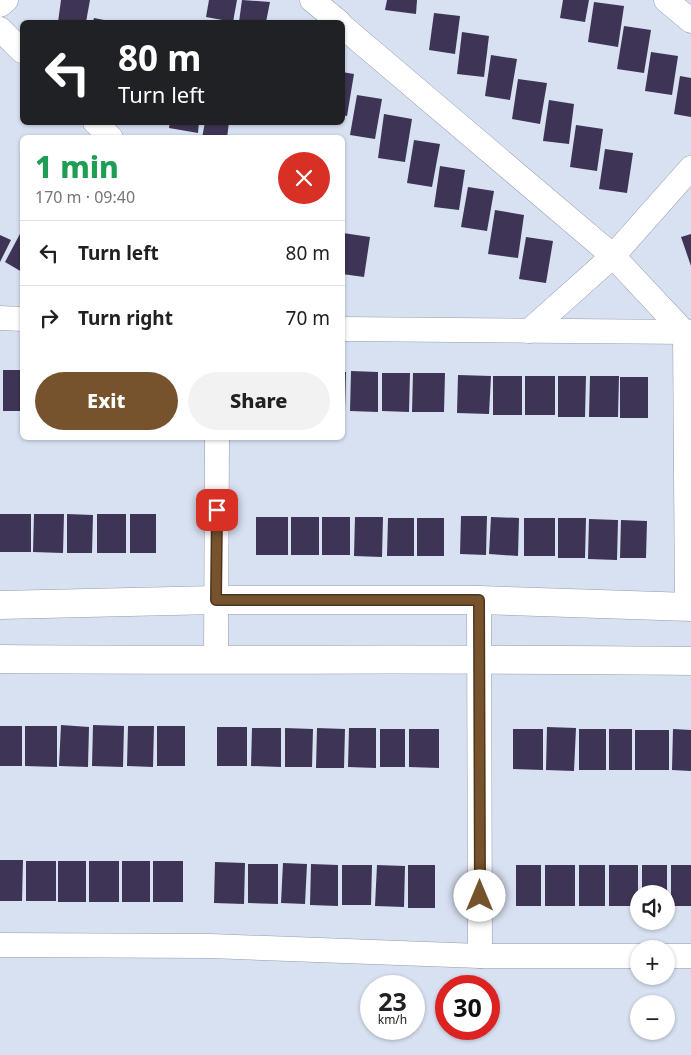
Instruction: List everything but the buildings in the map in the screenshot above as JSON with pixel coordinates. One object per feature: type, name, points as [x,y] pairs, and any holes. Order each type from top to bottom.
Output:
[{"type":"street","points":[[0,5],[6,0]]},
{"type":"street","points":[[312,0],[337,20]]},
{"type":"street","points":[[666,0],[691,21]]},
{"type":"street","points":[[0,29],[20,49]]},
{"type":"street","points":[[0,605],[216,600],[479,600],[689,607],[688,333],[613,256],[345,29]]},
{"type":"street","points":[[98,125],[107,135]]},
{"type":"street","points":[[530,331],[613,256],[691,168]]},
{"type":"street","points":[[0,318],[20,319]]},
{"type":"street","points":[[345,329],[688,333]]},
{"type":"street","points":[[216,661],[217,440]]},
{"type":"street","points":[[479,600],[480,956]]},
{"type":"street","points":[[0,659],[216,661],[480,658],[691,661]]},
{"type":"street","points":[[0,945],[210,946],[480,956],[630,956]]},
{"type":"street","points":[[675,956],[691,956]]},
{"type":"route","points":[[217,510],[216,600],[479,600],[480,896]]}]
